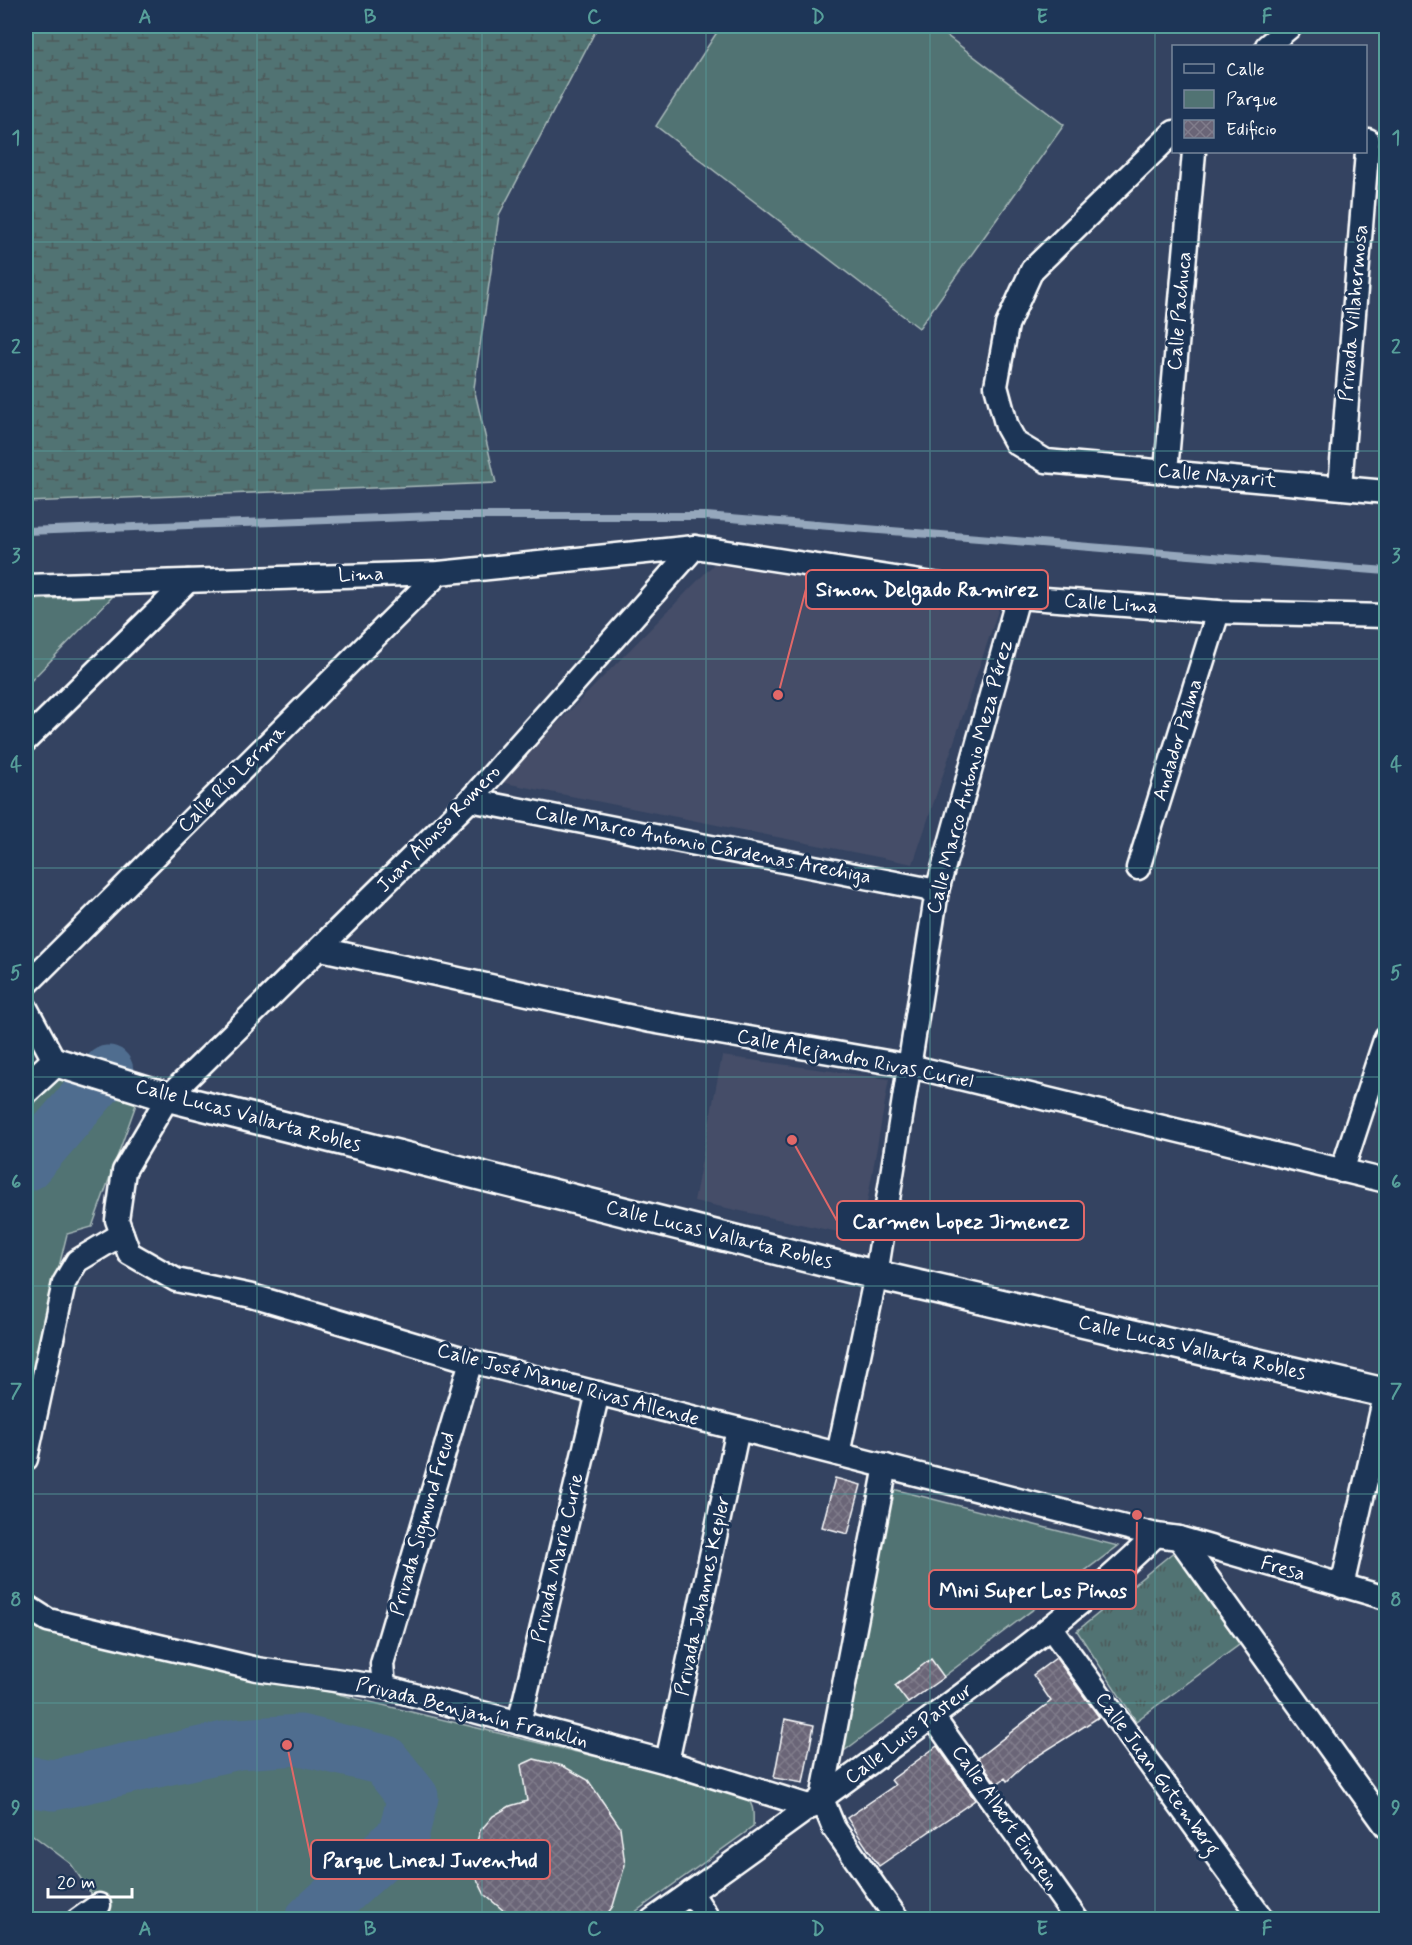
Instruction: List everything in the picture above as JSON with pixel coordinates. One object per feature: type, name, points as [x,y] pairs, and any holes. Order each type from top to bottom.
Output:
[{"type":"street","points":[[1269,45],[1291,26]]},
{"type":"street","name":"Calle Nayarit","points":[[1172,133],[1032,270],[1007,325],[996,386],[1007,427],[1016,443],[1046,461],[1386,492]]},
{"type":"street","name":"Privada Villahermosa","points":[[1367,152],[1368,140]]},
{"type":"street","name":"Calle Pachuca","points":[[1166,471],[1194,153]]},
{"type":"street","name":"Privada Villahermosa","points":[[1340,487],[1367,153]]},
{"type":"street","name":"Lima","points":[[26,586],[439,573],[695,547]]},
{"type":"street","name":"Calle Lima","points":[[695,547],[1018,597],[1218,612],[1386,616]]},
{"type":"street","name":"Juan Alonso Romero","points":[[168,1097],[470,800],[695,547]]},
{"type":"street","name":"Calle Río Lerma","points":[[26,985],[439,573]]},
{"type":"street","points":[[26,740],[188,581]]},
{"type":"street","name":"Calle Marco Antonio Meza Pérez","points":[[838,1454],[876,1275],[937,891],[1018,597]]},
{"type":"street","name":"Andador Palma","points":[[1138,868],[1218,612]]},
{"type":"street","name":"Calle Marco Antonio Cárdenas Arechiga","points":[[470,800],[937,891]]},
{"type":"street","name":"Calle Alejandro Rivas Curiel","points":[[321,949],[651,1021],[910,1066],[1386,1181]]},
{"type":"street","points":[[26,1008],[55,1062],[26,1089]]},
{"type":"street","points":[[1342,1171],[1386,1037]]},
{"type":"street","name":"Calle Lucas Vallarta Robles","points":[[55,1062],[168,1097],[876,1275],[1386,1393]]},
{"type":"street","name":"Calle José Manuel Rivas Allende","points":[[168,1097],[124,1171],[117,1220],[129,1253],[176,1280],[252,1296],[471,1361],[598,1394],[1156,1535],[1179,1538]]},
{"type":"street","points":[[26,1459],[64,1283],[77,1261],[122,1234]]},
{"type":"street","name":"Privada Sigmund Freud","points":[[384,1688],[382,1664],[471,1361]]},
{"type":"street","points":[[1342,1586],[1386,1393]]},
{"type":"street","name":"Privada Marie Curie","points":[[519,1723],[598,1394]]},
{"type":"street","name":"Privada Johannes Kepler","points":[[667,1762],[738,1429]]},
{"type":"street","points":[[886,1466],[817,1803],[898,1920]]},
{"type":"street","name":"Calle Luis Pasteur","points":[[652,1920],[817,1803],[1052,1628],[1156,1535]]},
{"type":"street","points":[[1179,1538],[1386,1826]]},
{"type":"street","name":"Fresa","points":[[1179,1538],[1386,1598]]},
{"type":"street","name":"Privada Benjamín Franklin","points":[[26,1606],[48,1620],[257,1669],[384,1688],[817,1803]]},
{"type":"street","name":"Calle Juan Gutemberg","points":[[1052,1628],[1263,1920]]},
{"type":"street","name":"Calle Albert Einstein","points":[[933,1717],[1077,1920]]},
{"type":"street","points":[[691,1892],[709,1920]]},
{"type":"street","points":[[78,1920],[99,1905]]},
{"type":"shaded area","points":[[714,564],[999,608],[913,864],[500,782]]},
{"type":"shaded area","points":[[722,1056],[889,1079],[861,1237],[694,1201]]},
{"type":"green space","points":[[26,26],[598,26],[499,215],[474,388],[496,483],[26,502]]},
{"type":"green space","points":[[721,26],[934,26],[1064,125],[919,328],[656,126]]},
{"type":"green space","points":[[113,596],[26,686],[26,600]]},
{"type":"green space","points":[[52,1067],[139,1096],[92,1227],[67,1234],[26,1401],[26,1104]]},
{"type":"green space","points":[[893,1489],[1118,1546],[836,1757]]},
{"type":"green space","points":[[1176,1550],[1243,1642],[1136,1721],[1077,1631]]},
{"type":"green space","points":[[26,1616],[740,1792],[748,1799],[752,1807],[753,1827],[624,1920],[108,1919],[71,1864],[26,1830]]},
{"type":"building","points":[[835,1478],[861,1485],[848,1534],[822,1527]]},
{"type":"building","points":[[1056,1658],[1099,1717],[1028,1762],[1007,1781],[1005,1778],[997,1784],[978,1758],[1051,1701],[1033,1675]]},
{"type":"building","points":[[931,1659],[944,1677],[908,1703],[895,1686]]},
{"type":"building","points":[[785,1719],[814,1725],[803,1783],[774,1778]]},
{"type":"building","points":[[937,1746],[975,1800],[879,1866],[847,1818],[895,1785],[891,1780]]},
{"type":"building","points":[[534,1759],[563,1766],[588,1780],[620,1827],[625,1865],[613,1906],[603,1920],[540,1920],[503,1910],[485,1895],[475,1875],[473,1855],[480,1831],[493,1816],[510,1806],[527,1801],[521,1765]]},
{"type":"waterway","points":[[26,531],[436,516],[706,516],[1386,571]]},
{"type":"waterway","points":[[26,1166],[108,1071]]},
{"type":"waterway","points":[[26,1781],[53,1785],[238,1744],[300,1740],[384,1760],[413,1797],[403,1836],[310,1920]]},
{"type":"place","name":"Simon Delgado Ramirez","points":[[778,695]]},
{"type":"place","name":"Carmen Lopez Jimenez","points":[[792,1140]]},
{"type":"place","name":"Mini Super Los Pinos","points":[[1137,1515]]},
{"type":"place","name":"Parque Lineal Juventud","points":[[287,1745]]}]
